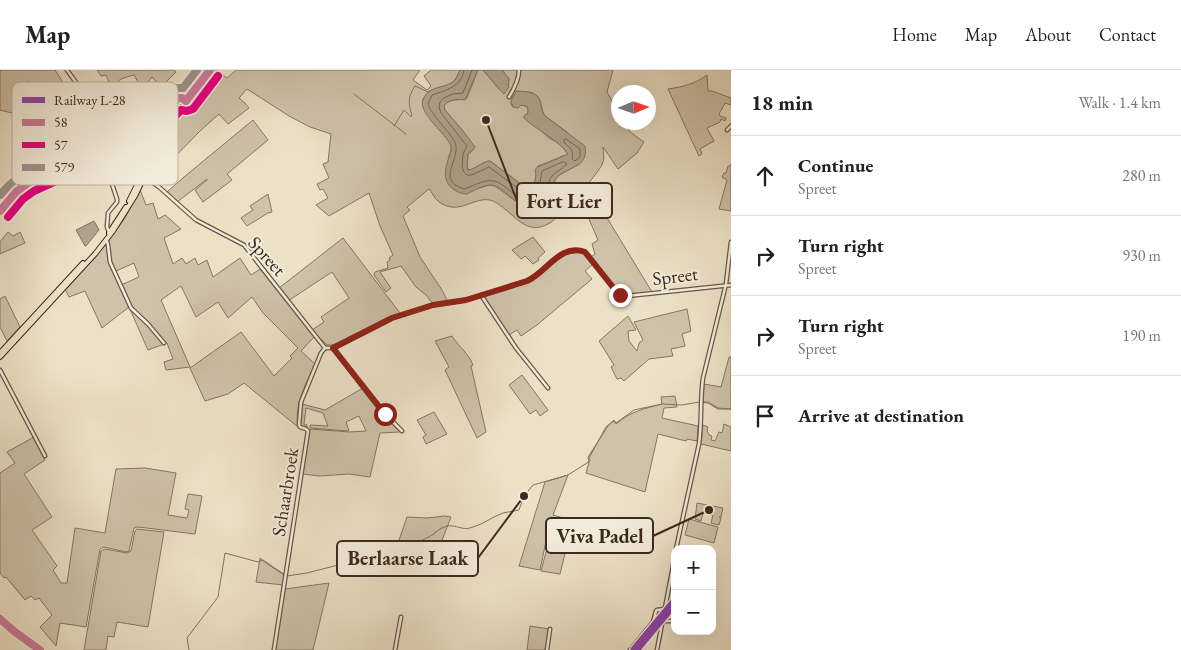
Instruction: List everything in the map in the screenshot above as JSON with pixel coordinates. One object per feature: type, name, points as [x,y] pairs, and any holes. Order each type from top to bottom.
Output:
[{"type":"main road","points":[[178,112],[185,100],[209,70]]},
{"type":"main road","points":[[0,353],[92,254],[109,232],[138,185]]},
{"type":"main road","points":[[0,357],[95,254],[121,220],[138,185]]},
{"type":"street","points":[[68,70],[76,82]]},
{"type":"street","points":[[509,97],[516,83],[519,70]]},
{"type":"street","points":[[178,98],[185,100]]},
{"type":"street","points":[[727,130],[731,126]]},
{"type":"street","points":[[0,211],[16,192],[25,185]]},
{"type":"street","points":[[109,232],[107,230],[108,213],[117,202],[112,185]]},
{"type":"street","name":"Spreet","points":[[156,185],[196,220],[244,246],[325,348],[333,348],[392,318],[433,305],[462,301],[527,281],[563,252],[575,250],[586,253],[616,291],[627,296],[726,284],[731,285]]},
{"type":"street","points":[[106,240],[108,242],[110,262],[131,308],[164,343]]},
{"type":"street","points":[[677,545],[699,444],[703,378],[726,284],[731,242]]},
{"type":"street","points":[[481,295],[516,348],[548,388]]},
{"type":"street","name":"Schaarbroek","points":[[274,650],[308,431],[299,425],[300,405],[321,353],[325,348]]},
{"type":"street","points":[[333,348],[379,408],[402,431]]},
{"type":"street","points":[[0,370],[45,456]]},
{"type":"street","points":[[657,650],[671,577]]},
{"type":"street","points":[[630,650],[653,622],[656,611],[665,609]]},
{"type":"street","points":[[395,650],[401,617]]},
{"type":"street","points":[[0,619],[40,650]]},
{"type":"street","points":[[663,622],[671,621]]},
{"type":"street","points":[[547,650],[550,629]]},
{"type":"shaded area","points":[[55,70],[63,82],[12,82],[12,113],[0,110],[0,71]]},
{"type":"shaded area","points":[[97,70],[174,70],[176,72],[166,82],[156,82],[152,77],[148,82],[138,82],[134,75],[117,82],[109,82],[106,75],[101,76]]},
{"type":"shaded area","points":[[212,70],[227,78],[236,70],[420,70],[413,80],[427,90],[431,86],[424,76],[431,70],[460,70],[452,83],[431,90],[425,95],[423,100],[425,111],[449,141],[451,150],[448,157],[480,188],[489,185],[495,186],[525,208],[535,210],[545,205],[558,176],[579,164],[567,132],[545,116],[537,96],[531,92],[518,91],[512,97],[511,104],[513,107],[526,106],[528,113],[525,115],[529,122],[560,144],[568,154],[538,166],[534,186],[531,189],[522,185],[490,161],[469,170],[467,167],[468,154],[472,151],[463,131],[445,110],[444,105],[452,100],[467,98],[478,70],[483,70],[499,89],[508,85],[509,79],[502,70],[613,70],[607,92],[611,99],[611,130],[629,130],[644,142],[637,153],[618,169],[603,147],[604,160],[595,175],[555,219],[539,227],[526,226],[493,201],[480,200],[460,207],[446,206],[437,200],[429,189],[407,207],[410,210],[403,216],[420,257],[448,302],[433,304],[416,287],[401,266],[380,272],[391,288],[386,292],[374,275],[375,272],[388,268],[387,262],[393,255],[380,226],[369,193],[329,216],[316,205],[328,198],[323,189],[320,190],[317,184],[329,178],[323,164],[328,162],[331,134],[310,127],[289,116],[247,89],[239,98],[249,108],[228,124],[219,114],[178,154],[178,117]]},
{"type":"shaded area","points":[[707,75],[708,91],[731,98],[731,105],[725,103],[719,114],[726,118],[725,121],[721,119],[720,122],[707,128],[714,141],[700,149],[702,154],[699,156],[668,89],[688,85]]},
{"type":"shaded area","points":[[253,120],[268,140],[227,174],[232,180],[203,202],[195,190],[207,179],[177,202],[167,192],[175,185],[178,185],[178,182]]},
{"type":"shaded area","points":[[731,164],[731,211],[719,209],[727,180],[722,177]]},
{"type":"shaded area","points":[[12,183],[12,185],[21,185],[11,192],[7,188]]},
{"type":"shaded area","points":[[140,190],[146,205],[153,203],[158,219],[165,215],[181,229],[164,238],[173,264],[182,258],[186,264],[195,258],[198,265],[207,260],[213,277],[240,258],[251,275],[260,269],[314,337],[301,351],[315,364],[299,402],[298,427],[244,383],[228,394],[205,401],[190,368],[241,332],[274,376],[292,358],[290,356],[298,348],[263,313],[252,297],[228,318],[218,302],[196,317],[181,286],[161,300],[190,367],[166,370],[164,362],[173,359],[167,343],[148,350],[121,285],[139,277],[134,263],[116,271],[111,262],[108,241],[125,218]]},
{"type":"shaded area","points":[[268,194],[272,212],[247,226],[241,218],[253,210],[250,206]]},
{"type":"shaded area","points":[[595,198],[652,292],[626,295],[618,291],[591,257],[595,254],[592,244],[598,240],[589,219],[579,211]]},
{"type":"shaded area","points":[[8,232],[13,236],[20,232],[25,243],[0,254],[0,242]]},
{"type":"shaded area","points":[[533,237],[545,252],[533,264],[525,256],[521,259],[512,250]]},
{"type":"shaded area","points":[[343,238],[400,313],[342,342],[327,345],[312,330],[324,322],[321,317],[349,298],[332,272],[288,301],[279,288]]},
{"type":"shaded area","points":[[107,243],[108,260],[129,307],[102,328],[85,291],[69,297],[65,289]]},
{"type":"shaded area","points":[[582,252],[593,264],[585,271],[592,279],[521,336],[517,330],[509,335],[483,297],[531,281],[564,254]]},
{"type":"shaded area","points":[[5,296],[20,327],[7,341],[0,327],[0,299]]},
{"type":"shaded area","points":[[687,309],[691,331],[682,334],[685,346],[671,349],[673,356],[649,359],[624,381],[621,378],[617,379],[611,367],[614,365],[599,341],[628,316],[636,330],[628,331],[629,341],[637,351],[639,343],[643,340],[634,322]]},
{"type":"shaded area","points":[[452,336],[473,365],[471,366],[486,432],[477,438],[445,370],[449,367],[435,341]]},
{"type":"shaded area","points":[[729,357],[731,357],[731,409],[718,408],[708,402],[703,402],[704,384],[721,387]]},
{"type":"shaded area","points":[[522,375],[548,410],[540,416],[536,410],[530,414],[509,385]]},
{"type":"shaded area","points":[[363,388],[400,432],[380,433],[370,477],[349,474],[319,476],[303,474],[310,429],[349,432],[366,431],[359,416],[346,422],[349,431],[310,428],[310,425],[328,426],[323,413],[306,408],[304,424],[307,427],[300,425],[302,404],[325,410]]},
{"type":"shaded area","points":[[675,396],[677,407],[664,408],[662,418],[698,426],[697,441],[687,439],[686,441],[658,434],[645,492],[586,473],[589,462],[588,457],[608,426],[614,421],[616,424],[638,411],[662,404],[661,397]]},
{"type":"shaded area","points":[[434,412],[447,434],[426,444],[423,437],[426,435],[417,420]]},
{"type":"shaded area","points":[[724,424],[731,427],[731,451],[701,444],[703,425],[708,427],[707,431],[712,436],[711,440],[715,441],[719,432],[722,433]]},
{"type":"shaded area","points":[[34,437],[45,460],[24,474],[52,517],[32,530],[57,566],[53,570],[61,583],[67,583],[75,528],[105,533],[116,469],[145,468],[176,473],[168,515],[187,518],[189,510],[185,509],[188,494],[202,496],[195,534],[138,527],[134,528],[129,551],[104,547],[100,549],[86,627],[60,623],[56,646],[40,627],[52,615],[39,598],[35,600],[31,596],[25,600],[6,577],[4,578],[0,573],[0,473],[15,463],[7,452]]},
{"type":"shaded area","points":[[568,475],[553,515],[573,521],[560,574],[541,571],[550,537],[556,538],[558,529],[549,527],[540,570],[519,566],[545,482]]},
{"type":"shaded area","points":[[697,503],[723,508],[721,517],[719,517],[721,518],[719,525],[711,523],[713,515],[703,513],[701,521],[695,519]]},
{"type":"shaded area","points":[[407,517],[427,518],[451,517],[429,574],[412,572],[411,574],[389,569]]},
{"type":"shaded area","points":[[689,519],[718,527],[714,543],[685,535]]},
{"type":"shaded area","points":[[137,529],[164,532],[148,627],[117,622],[114,637],[108,636],[106,650],[84,650],[101,551],[105,549],[127,553],[131,551]]},
{"type":"shaded area","points":[[260,558],[285,575],[283,585],[256,582]]},
{"type":"shaded area","points":[[329,583],[313,650],[275,650],[285,589]]},
{"type":"shaded area","points":[[530,626],[549,629],[546,650],[527,650]]},
{"type":"water","points":[[460,70],[478,70],[465,100],[450,101],[444,106],[445,110],[475,147],[468,154],[468,170],[490,161],[522,185],[531,189],[534,186],[535,170],[538,166],[568,154],[559,144],[524,118],[528,113],[526,106],[513,107],[511,102],[516,91],[536,95],[540,100],[545,116],[585,146],[583,160],[580,164],[559,175],[553,184],[547,203],[540,209],[529,209],[523,206],[495,186],[489,185],[465,194],[455,190],[447,182],[446,170],[451,146],[429,118],[423,106],[423,100],[433,89],[447,85],[455,80]]},
{"type":"water","points":[[483,70],[502,70],[509,79],[509,87],[504,94],[497,86]]},
{"type":"water","points":[[94,221],[99,230],[85,246],[76,230]]},
{"type":"waterway","points":[[394,126],[404,110],[411,117],[409,100],[415,86],[428,92]]},
{"type":"waterway","points":[[354,94],[406,134]]},
{"type":"waterway","points":[[287,576],[374,557],[375,554],[389,545],[403,544],[416,546],[446,526],[470,528],[503,513],[519,510],[524,496],[533,485],[568,475],[590,461],[589,458],[606,427],[614,420],[616,423],[634,410],[662,404],[682,405],[699,402],[708,403],[718,409],[731,409]]},
{"type":"waterway","points":[[189,650],[187,638],[218,597],[225,553],[258,562],[262,560],[284,575]]},
{"type":"rail line","name":"L-28","points":[[635,650],[671,607]]},
{"type":"transit line","name":"579","points":[[178,88],[183,88],[197,70]]},
{"type":"transit line","name":"58","points":[[178,98],[186,101],[210,70]]},
{"type":"transit line","name":"57","points":[[178,113],[181,110],[193,109],[218,76]]},
{"type":"transit line","name":"579","points":[[0,195],[12,183]]},
{"type":"transit line","name":"58","points":[[0,211],[16,192],[25,185]]},
{"type":"transit line","name":"57","points":[[8,217],[23,199],[47,185]]},
{"type":"transit line","name":"58","points":[[0,619],[40,650]]},
{"type":"place","name":"Fort Lier","points":[[486,120]]},
{"type":"place","name":"Berlaarse Laak","points":[[524,496]]},
{"type":"place","name":"Viva Padel","points":[[709,510]]},
{"type":"route","points":[[385,414],[333,348],[392,318],[433,305],[466,300],[527,281],[566,251],[581,250],[585,252],[620,295]]}]
